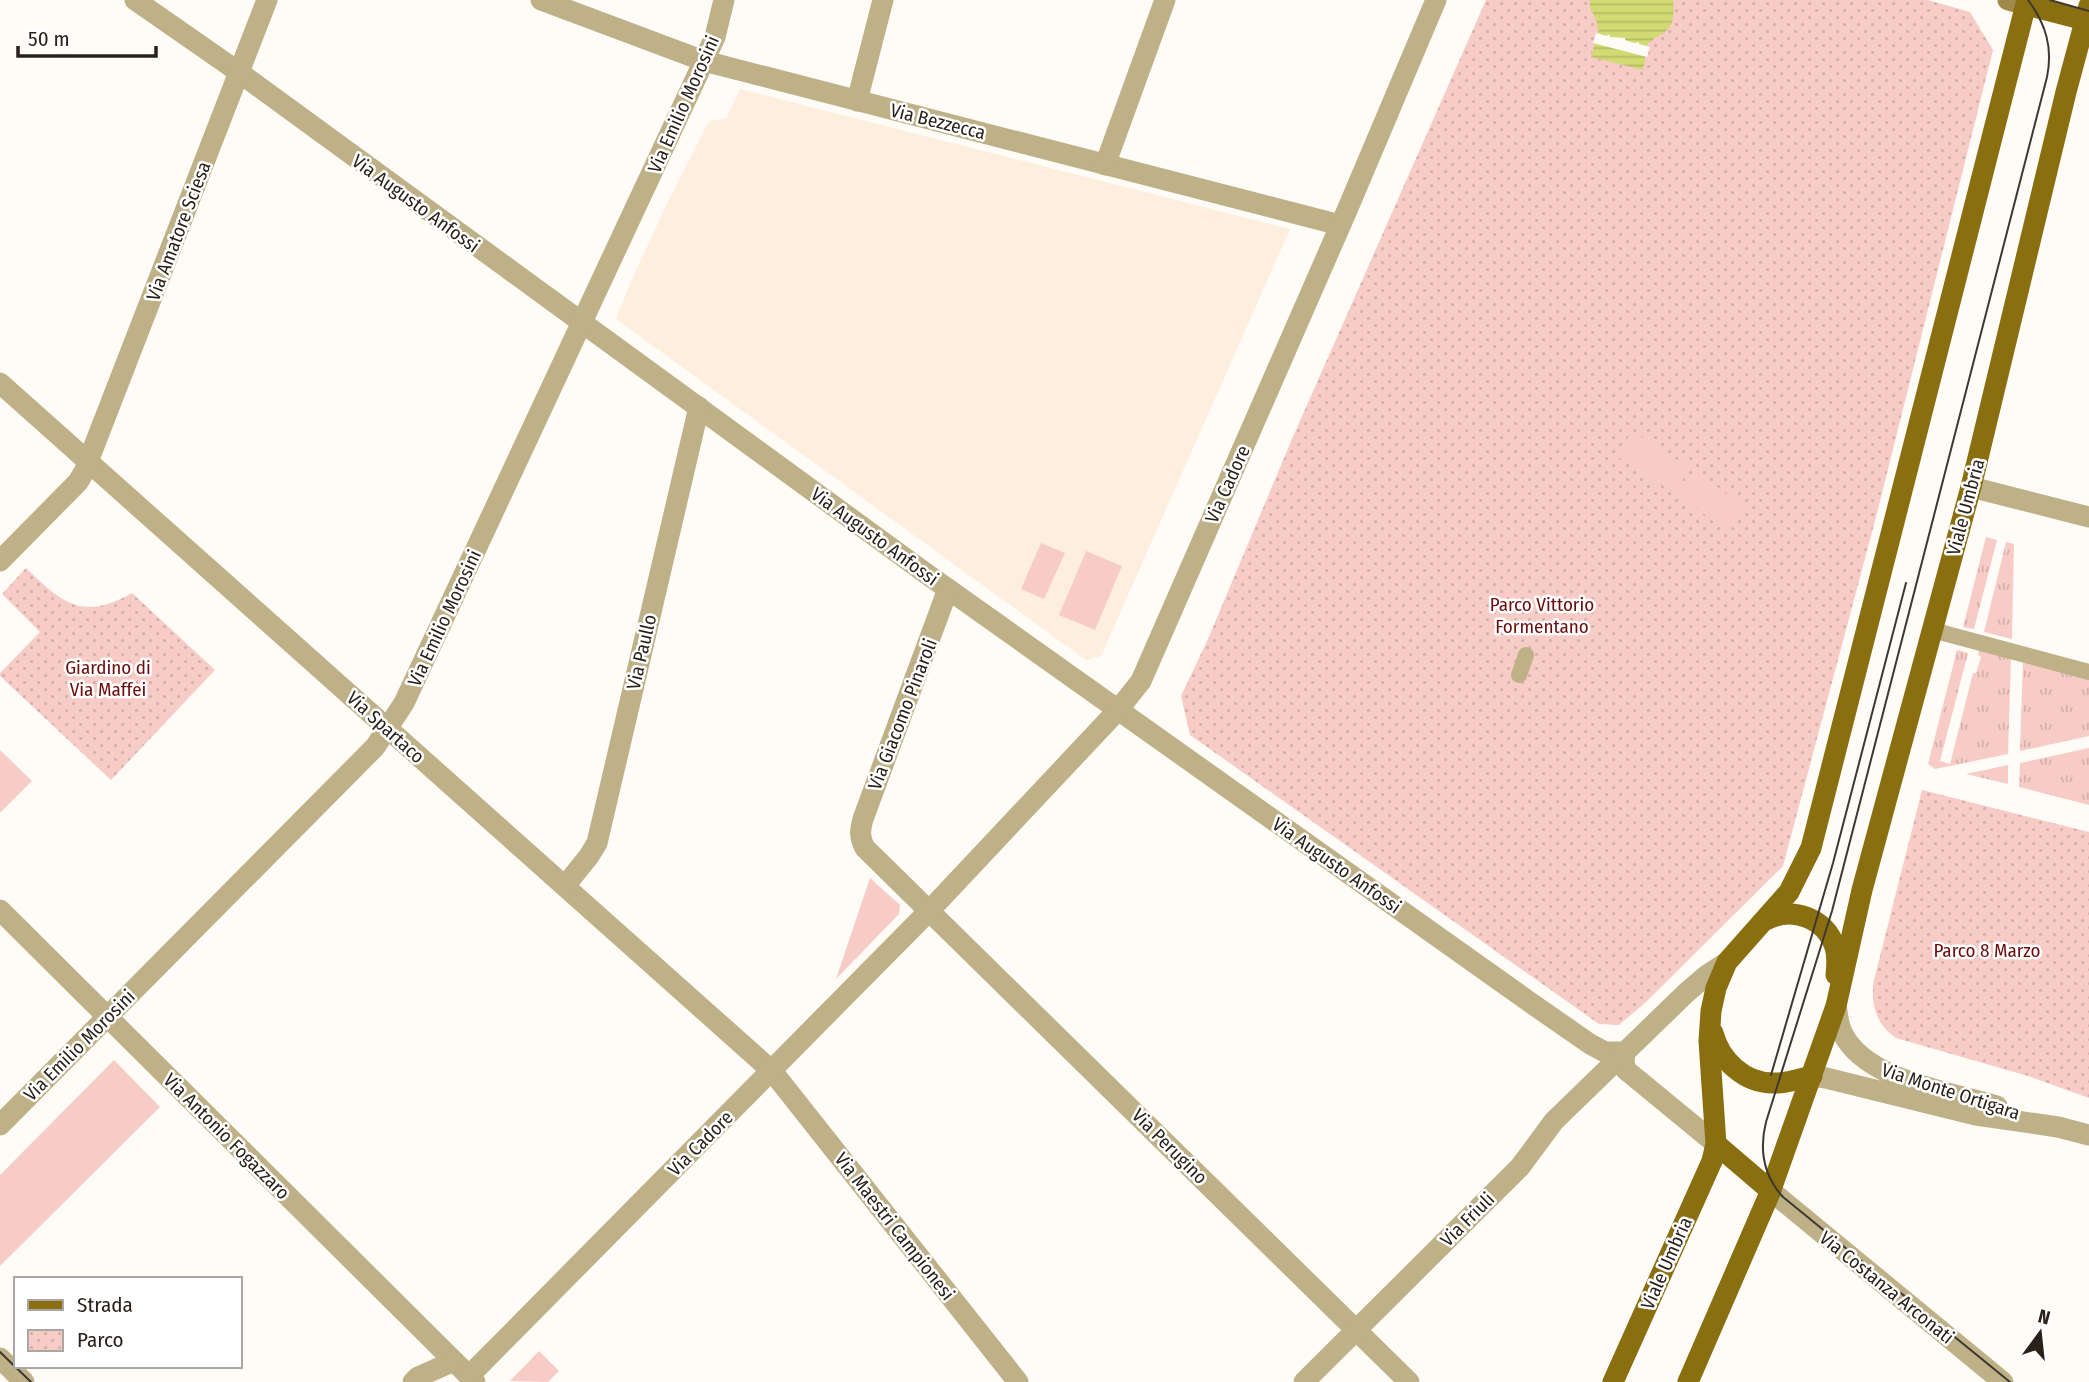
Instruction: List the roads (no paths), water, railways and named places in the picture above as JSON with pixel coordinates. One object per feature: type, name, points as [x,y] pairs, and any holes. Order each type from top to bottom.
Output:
[{"type":"main road","points":[[1771,1191],[1716,1144],[1709,1041],[1716,988],[1727,962],[1782,900],[1802,869],[1811,848],[2020,2],[2088,13]]},
{"type":"main road","name":"Viale Umbria","points":[[1836,1006],[1863,890],[1971,487],[2088,13]]},
{"type":"main road","points":[[1688,1382],[1771,1191],[1836,1006],[1837,960],[1835,947],[1826,931],[1810,918],[1796,914],[1781,914],[1766,920]]},
{"type":"main road","points":[[1711,1011],[1715,1042],[1725,1059],[1738,1072],[1769,1083],[1812,1076]]},
{"type":"main road","name":"Viale Umbria","points":[[1613,1382],[1712,1161],[1716,1144]]},
{"type":"street","name":"Via Augusto Anfossi","points":[[135,0],[948,589],[1590,1044],[1605,1052],[1625,1052]]},
{"type":"street","name":"Via Amatore Sciesa","points":[[0,561],[78,482],[88,462],[267,0]]},
{"type":"street","name":"Via Bezzecca","points":[[541,0],[704,61],[1340,225]]},
{"type":"street","name":"Via Emilio Morosini","points":[[0,1125],[374,747],[404,703],[715,37],[724,0]]},
{"type":"street","points":[[857,101],[883,0]]},
{"type":"street","points":[[1105,164],[1165,0]]},
{"type":"street","name":"Via Cadore","points":[[413,1382],[418,1377],[466,1373],[772,1071],[930,910],[1118,710],[1141,681],[1436,0]]},
{"type":"street","name":"Via Spartaco","points":[[0,383],[772,1071]]},
{"type":"street","name":"Via Paullo","points":[[565,887],[597,843],[698,407]]},
{"type":"street","points":[[1971,487],[2089,517]]},
{"type":"street","name":"Via Giacomo Pinaroli","points":[[930,910],[865,848],[860,830],[948,589]]},
{"type":"street","points":[[1932,630],[2089,671]]},
{"type":"street","points":[[1519,675],[1526,654]]},
{"type":"street","name":"Via Antonio Fogazzaro","points":[[0,910],[466,1373]]},
{"type":"street","name":"Via Perugino","points":[[930,910],[1409,1382]]},
{"type":"street","name":"Via Friuli","points":[[1304,1382],[1520,1167],[1554,1121],[1686,992],[1727,962]]},
{"type":"street","name":"Via Monte Ortigara","points":[[1836,1006],[1841,1031],[1847,1041],[1863,1059],[1885,1073],[2089,1135]]},
{"type":"street","points":[[1625,1052],[1626,1070],[1716,1144]]},
{"type":"street","name":"Via Maestri Campionesi","points":[[772,1071],[1018,1382]]},
{"type":"street","name":"Via Monte Ortigara","points":[[1812,1076],[1976,1115],[2058,1127]]},
{"type":"street","name":"Via Costanza Arconati","points":[[1771,1191],[2003,1382]]},
{"type":"street","points":[[0,1358],[24,1382]]},
{"type":"tram line","points":[[2010,1382],[1783,1197],[1767,1171],[1763,1142],[1766,1122],[1832,911],[2047,77],[2049,56],[2044,27],[2028,0]]},
{"type":"tram line","points":[[2050,0],[2089,11]]},
{"type":"tram line","points":[[1771,1075],[1833,863],[1906,583]]},
{"type":"tram line","points":[[0,1352],[14,1366]]},
{"type":"tram line","points":[[17,1368],[31,1382]]},
{"type":"park label","name":"Parco Vittorio Formentano","points":[[1542,615]]},
{"type":"park label","name":"Giardino di Via Maffei","points":[[108,678]]},
{"type":"park label","name":"Parco 8 Marzo","points":[[1987,950]]}]
